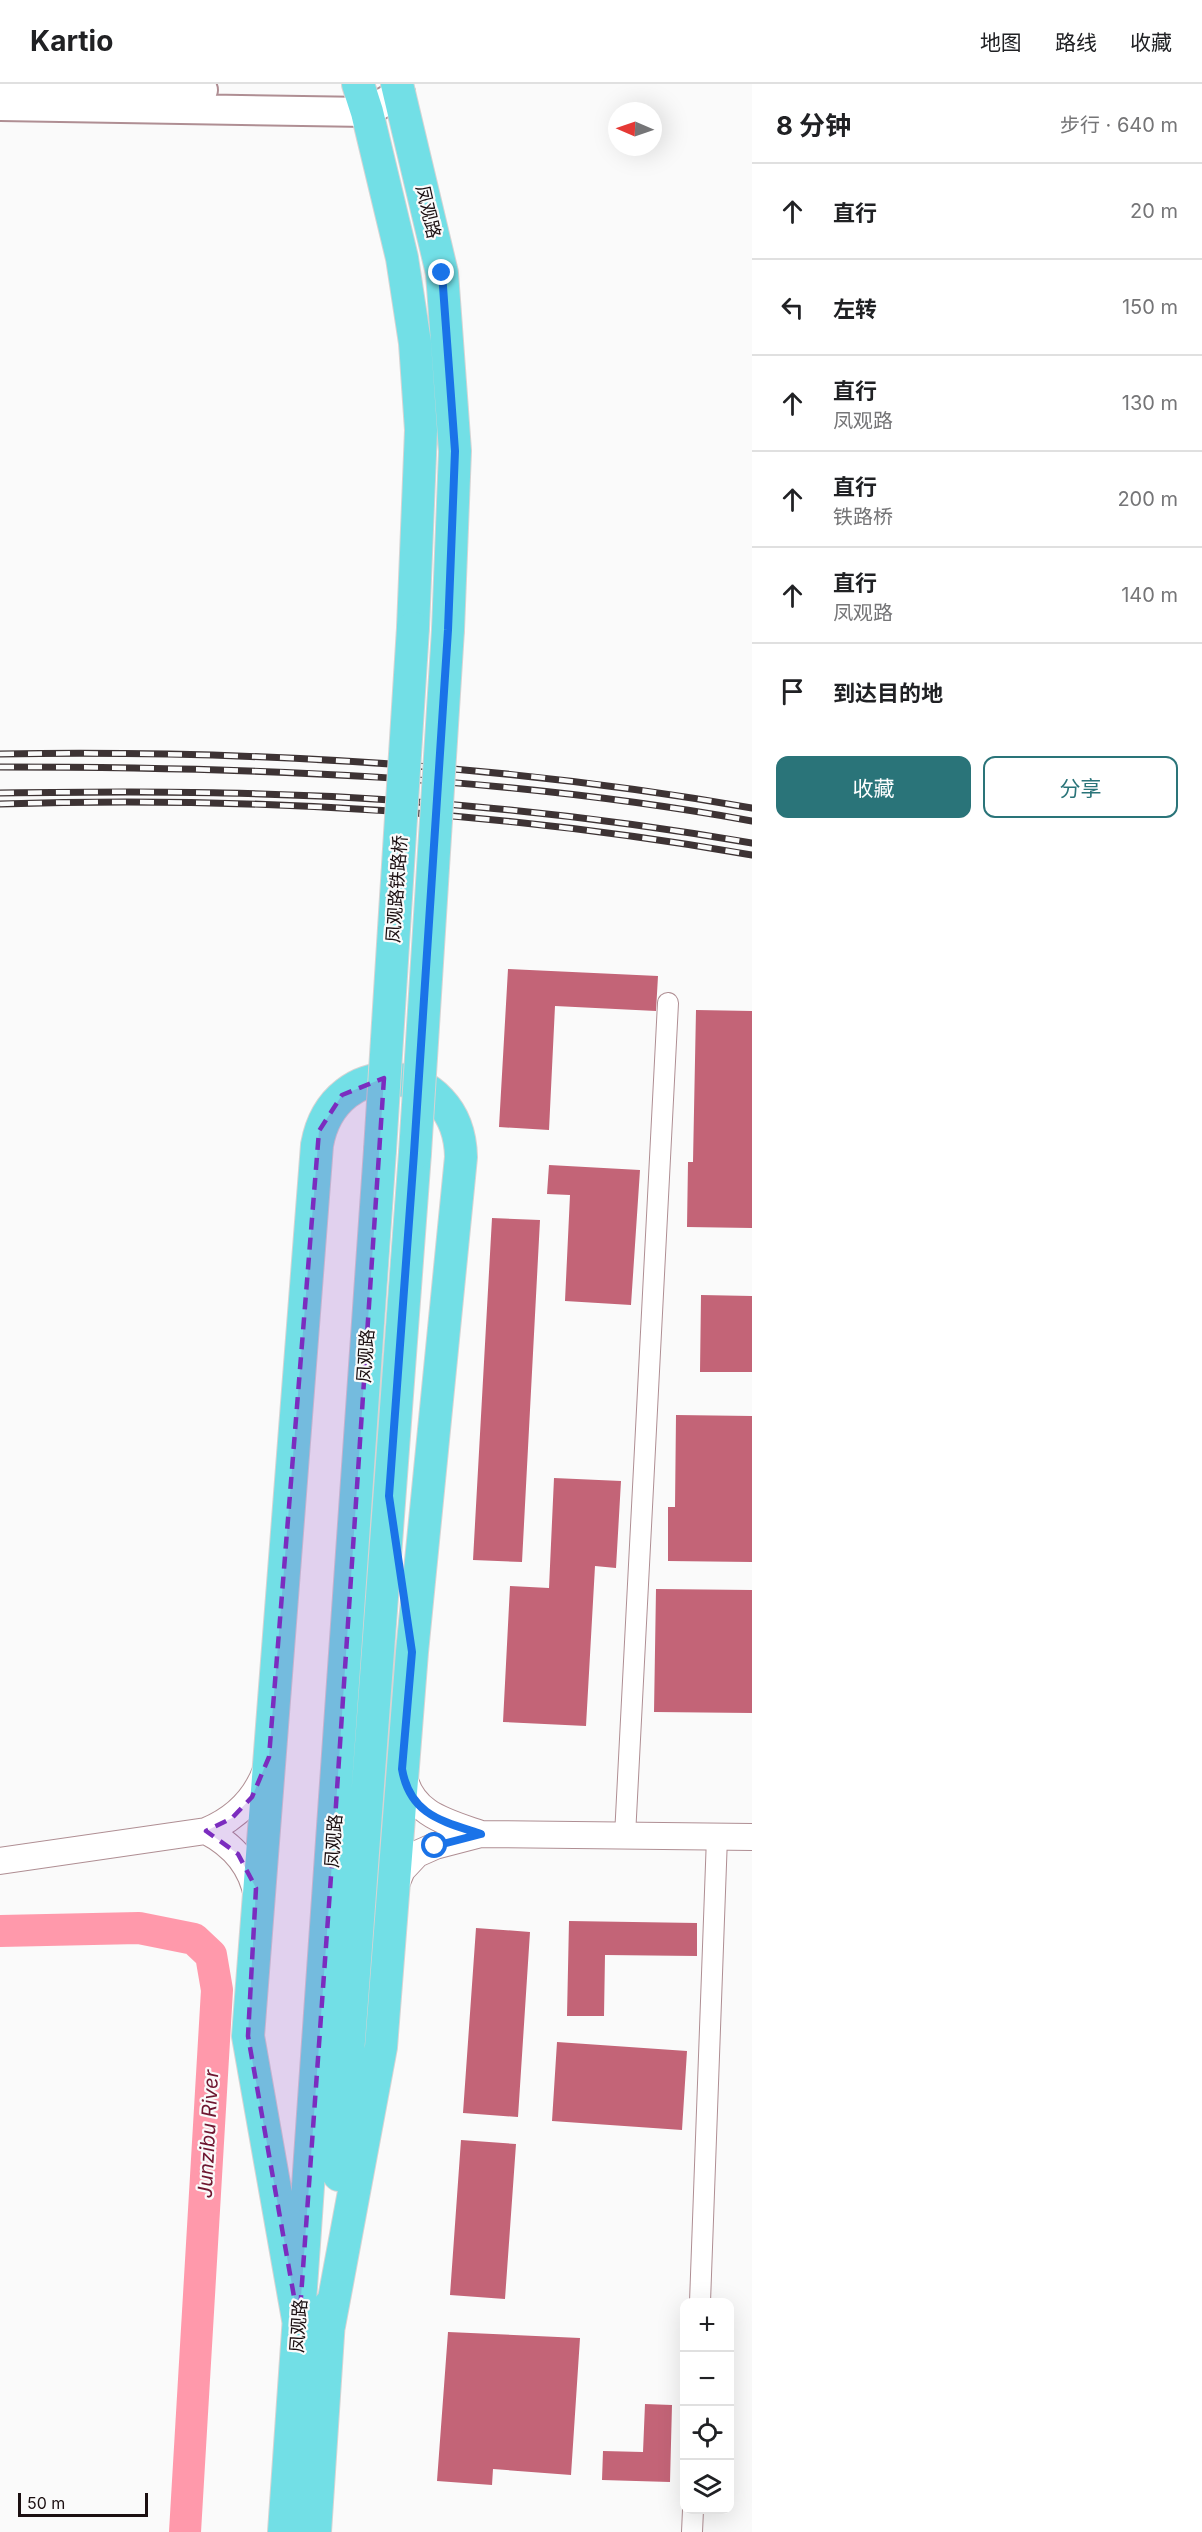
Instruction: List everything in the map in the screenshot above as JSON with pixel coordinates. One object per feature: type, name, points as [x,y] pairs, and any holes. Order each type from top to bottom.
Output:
[{"type":"main road","points":[[0,86],[362,96]]},
{"type":"main road","points":[[0,106],[362,96],[398,89]]},
{"type":"main road","name":"凤观路","points":[[284,2532],[314,2326],[389,1496],[448,630],[455,451],[442,273],[398,89]]},
{"type":"main road","name":"凤观路","points":[[362,96],[402,258],[415,343],[421,430],[413,628]]},
{"type":"main road","name":"凤观路铁路桥","points":[[380,1150],[413,628]]},
{"type":"main road","points":[[380,1078],[409,1081],[434,1094],[452,1115],[461,1142],[412,1652],[381,2047],[314,2326],[248,2036],[317,1145],[324,1118],[332,1106],[354,1087],[380,1078]]},
{"type":"main road","name":"凤观路","points":[[315,2532],[314,2326],[380,1150]]},
{"type":"main road","points":[[389,1496],[412,1652]]},
{"type":"street","points":[[625,1836],[669,1003]]},
{"type":"street","points":[[0,1861],[206,1831],[232,1818],[252,1797],[263,1778],[269,1757]]},
{"type":"street","points":[[402,1769],[412,1798],[426,1812],[481,1834]]},
{"type":"street","points":[[206,1831],[238,1854],[252,1876],[258,1901]]},
{"type":"street","points":[[393,1890],[402,1869],[417,1854],[435,1846],[481,1834],[752,1837]]},
{"type":"street","points":[[700,2298],[717,1837]]},
{"type":"street","points":[[692,2532],[693,2514]]},
{"type":"highlighted area","points":[[384,1078],[335,1820],[299,2325],[248,2036],[256,1888],[238,1854],[206,1831],[232,1818],[252,1797],[269,1757],[319,1131],[342,1095]]},
{"type":"building","points":[[508,969],[658,976],[656,1011],[555,1006],[549,1130],[499,1127]]},
{"type":"building","points":[[696,1010],[752,1011],[752,1228],[687,1227],[688,1162],[693,1162]]},
{"type":"building","points":[[549,1165],[640,1170],[631,1305],[565,1301],[570,1195],[547,1194]]},
{"type":"building","points":[[492,1218],[540,1220],[522,1562],[473,1560]]},
{"type":"building","points":[[701,1295],[752,1296],[752,1372],[700,1372]]},
{"type":"building","points":[[676,1415],[752,1416],[752,1562],[668,1561],[668,1507],[675,1507]]},
{"type":"building","points":[[554,1478],[621,1481],[616,1568],[595,1566],[586,1726],[503,1722],[510,1586],[549,1588]]},
{"type":"building","points":[[656,1589],[752,1590],[752,1713],[654,1712]]},
{"type":"building","points":[[569,1921],[697,1923],[697,1956],[605,1955],[604,2016],[567,2016]]},
{"type":"building","points":[[476,1928],[530,1932],[518,2117],[463,2113]]},
{"type":"building","points":[[557,2042],[687,2051],[682,2130],[552,2121]]},
{"type":"building","points":[[461,2140],[516,2144],[505,2299],[450,2295]]},
{"type":"building","points":[[448,2332],[580,2338],[571,2475],[493,2469],[492,2485],[437,2481]]},
{"type":"building","points":[[645,2404],[672,2405],[670,2482],[602,2480],[603,2451],[643,2452]]},
{"type":"waterway","name":"Junzibu River","points":[[0,1931],[139,1928],[194,1939],[211,1955],[217,1990],[185,2532]]},
{"type":"railway","points":[[0,754],[189,755],[377,763],[565,780],[752,808]]},
{"type":"railway","points":[[0,767],[189,769],[377,777],[565,794],[752,821]]},
{"type":"railway","points":[[0,793],[195,792],[422,802],[621,823],[752,843]]},
{"type":"railway","points":[[0,804],[189,803],[378,810],[566,828],[752,855]]},
{"type":"route","points":[[435,1846],[481,1834],[435,1818],[426,1812],[412,1798],[404,1779],[402,1769],[412,1652],[389,1496],[448,630],[455,451],[442,273]]}]
